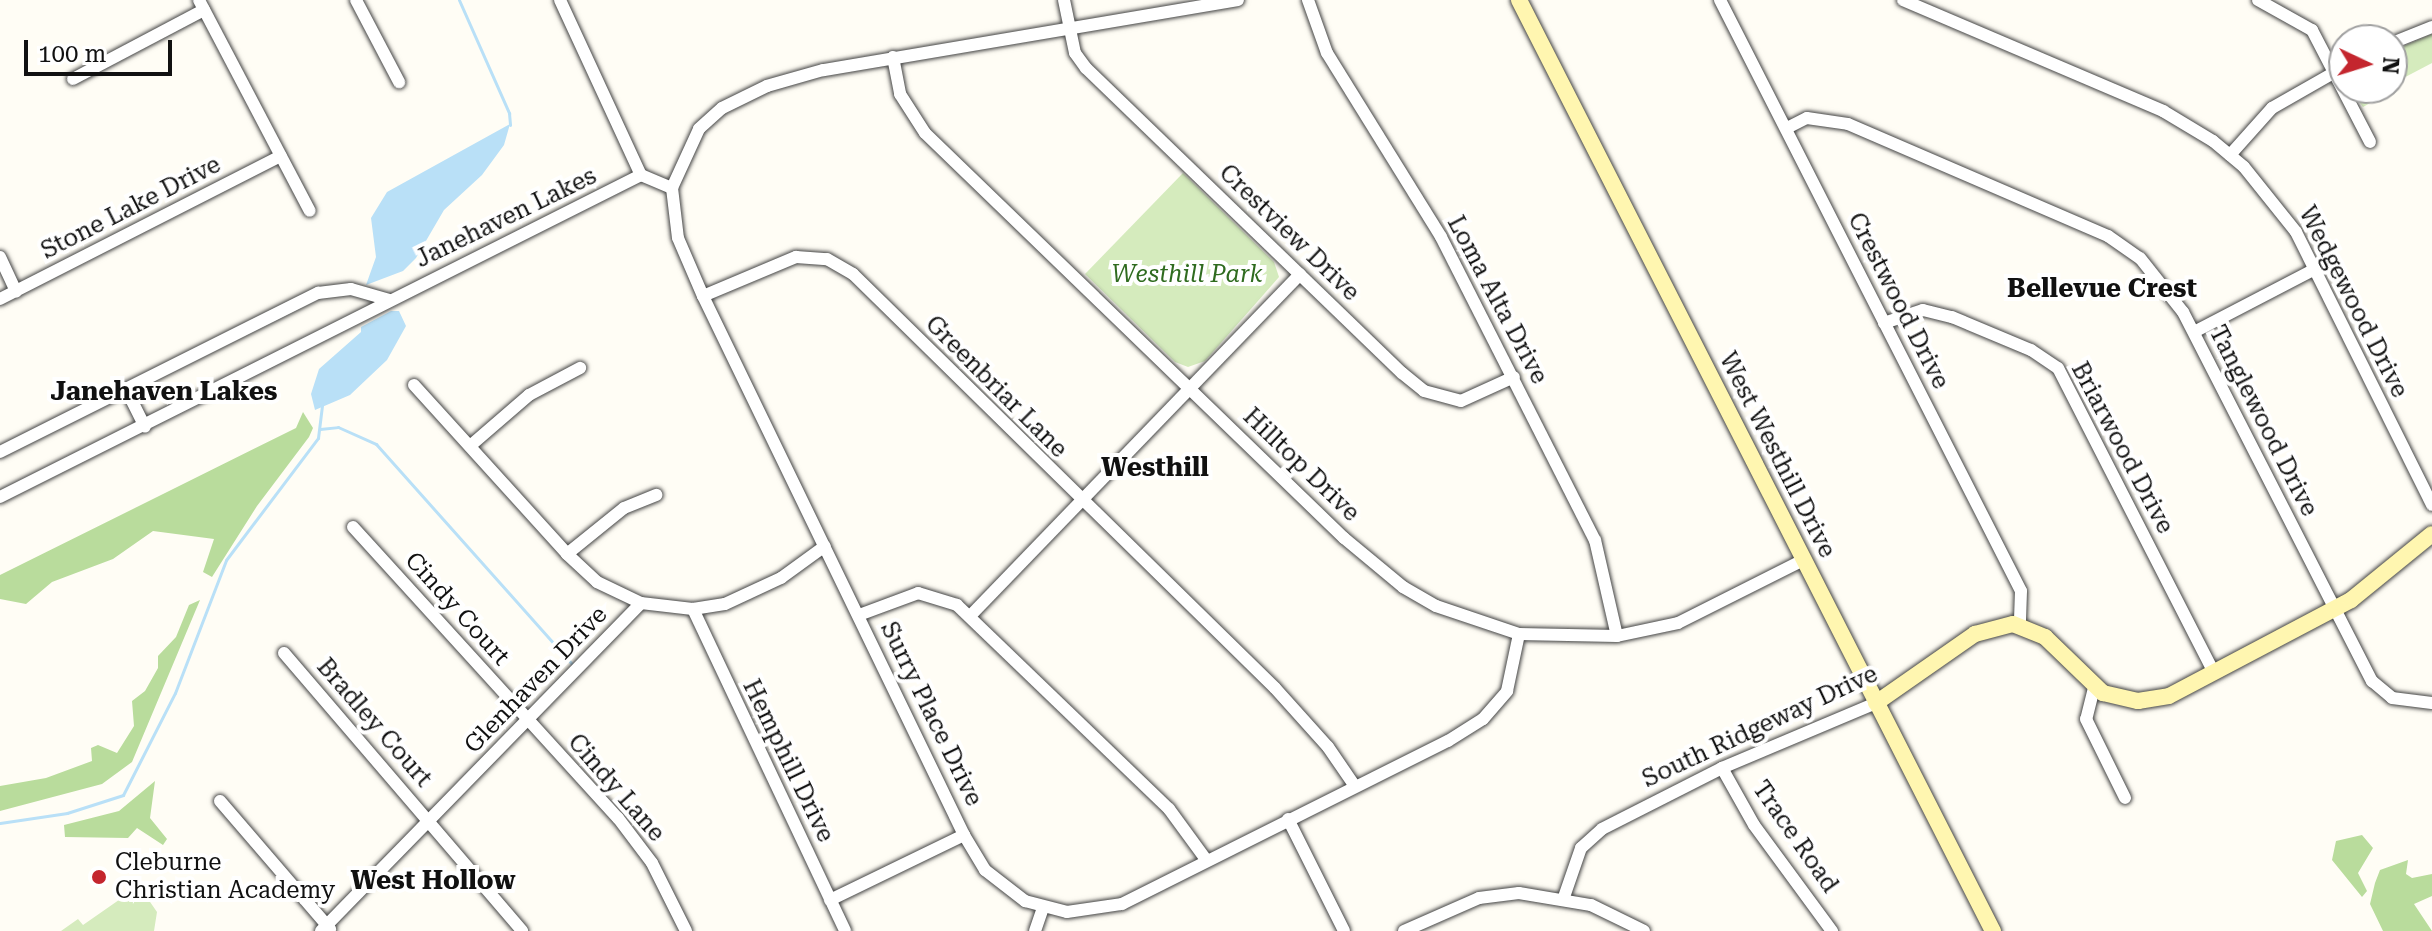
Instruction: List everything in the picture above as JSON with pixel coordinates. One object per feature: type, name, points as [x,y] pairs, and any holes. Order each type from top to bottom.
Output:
[{"type":"street","points":[[356,0],[399,82]]},
{"type":"street","points":[[560,0],[641,175],[672,188],[691,142],[722,108],[793,77],[893,57],[1238,0]]},
{"type":"street","name":"Crestview Drive","points":[[1064,0],[1075,53],[1086,68],[1424,391],[1461,401],[1514,377]]},
{"type":"street","name":"West Westhill Drive","points":[[1519,0],[1993,931]]},
{"type":"street","name":"Crestwood Drive","points":[[1720,0],[2021,591],[2020,625]]},
{"type":"street","name":"Wedgewood Drive","points":[[1903,0],[2163,111],[2230,155],[2279,207],[2315,269],[2432,505]]},
{"type":"street","points":[[2258,0],[2302,21],[2328,55]]},
{"type":"street","name":"Loma Alta Drive","points":[[1312,1],[1327,53],[1441,237],[1514,377],[1603,560],[1617,636]]},
{"type":"street","points":[[73,79],[201,5],[310,211]]},
{"type":"street","points":[[2408,37],[2432,27]]},
{"type":"street","name":"Hilltop Drive","points":[[893,57],[910,117],[1344,538],[1403,587],[1471,621],[1519,634],[1617,636],[1678,623],[1803,560]]},
{"type":"street","points":[[2230,155],[2272,108],[2328,76]]},
{"type":"street","points":[[2354,104],[2370,142]]},
{"type":"street","name":"Tanglewood Drive","points":[[1787,128],[1807,118],[1848,124],[2108,236],[2155,273],[2194,332],[2334,610],[2381,692],[2410,704],[2432,703]]},
{"type":"street","name":"Stone Lake Drive","points":[[0,299],[281,156]]},
{"type":"street","name":"Janehaven Lakes","points":[[0,497],[145,427],[381,302],[641,175]]},
{"type":"street","name":"Surry Place Drive","points":[[672,188],[678,238],[703,296],[964,835],[985,870],[1004,888],[1043,908],[1105,910],[1207,861],[1483,719],[1507,691],[1519,634]]},
{"type":"street","points":[[0,257],[16,291]]},
{"type":"street","name":"Greenbriar Lane","points":[[703,296],[796,257],[841,265],[1081,504],[1275,688],[1328,747],[1354,785]]},
{"type":"street","points":[[2194,332],[2315,269]]},
{"type":"street","points":[[970,616],[1300,274]]},
{"type":"street","points":[[0,452],[318,293],[351,289],[381,302]]},
{"type":"street","name":"Briarwood Drive","points":[[1884,323],[1923,310],[1952,317],[2031,350],[2058,368],[2214,673]]},
{"type":"street","points":[[470,446],[529,395],[580,368]]},
{"type":"street","points":[[414,385],[567,554],[597,582],[641,603]]},
{"type":"street","points":[[126,389],[145,427]]},
{"type":"street","points":[[567,554],[624,508],[656,495]]},
{"type":"street","name":"Cindy Court","points":[[353,527],[528,721]]},
{"type":"street","points":[[2020,625],[2045,637],[2094,688],[2118,699],[2153,700],[2214,673],[2334,610],[2432,534]]},
{"type":"street","name":"Glenhaven Drive","points":[[326,929],[641,603],[693,609],[725,604],[758,591],[825,546]]},
{"type":"street","points":[[859,615],[918,593],[942,596],[970,616],[1169,809],[1207,861]]},
{"type":"street","name":"Hemphill Drive","points":[[693,609],[845,931]]},
{"type":"street","name":"South Ridgeway Drive","points":[[1564,897],[1572,863],[1591,836],[1722,768],[1876,703],[1975,634],[1999,625],[2020,625]]},
{"type":"street","name":"Bradley Court","points":[[284,653],[522,931]]},
{"type":"street","points":[[2094,688],[2086,719],[2125,798]]},
{"type":"street","name":"Cindy Lane","points":[[528,721],[637,843],[686,931]]},
{"type":"street","name":"Trace Road","points":[[1722,768],[1754,825],[1832,931]]},
{"type":"street","points":[[220,801],[326,929]]},
{"type":"street","points":[[1288,819],[1344,931]]},
{"type":"street","points":[[830,900],[964,835]]},
{"type":"street","points":[[1404,931],[1479,898],[1519,893],[1564,897],[1608,910],[1644,931]]},
{"type":"street","points":[[1035,931],[1043,908]]},
{"type":"green space","points":[[2432,34],[2432,63],[2408,76],[2408,44]]},
{"type":"green space","name":"Westhill Park","points":[[1183,173],[1274,262],[1279,277],[1205,361],[1188,367],[1175,362],[1085,274]]},
{"type":"green space","points":[[303,412],[313,428],[309,437],[257,506],[212,577],[203,572],[214,539],[153,531],[113,559],[52,582],[26,604],[0,599],[0,575],[296,428]]},
{"type":"green space","points":[[200,600],[132,762],[102,784],[0,811],[0,786],[46,778],[92,761],[91,748],[98,745],[117,753],[134,726],[132,701],[145,691],[158,668],[158,656],[176,637],[189,605]]},
{"type":"green space","points":[[155,781],[150,818],[167,839],[163,845],[137,828],[128,838],[65,837],[64,825],[119,811]]},
{"type":"green space","points":[[2362,835],[2373,848],[2358,873],[2367,891],[2362,897],[2332,860],[2336,841]]},
{"type":"green space","points":[[2408,860],[2406,874],[2412,878],[2432,874],[2432,896],[2414,904],[2432,931],[2383,931],[2370,904],[2375,883],[2380,870]]},
{"type":"green space","points":[[139,886],[157,912],[154,931],[61,931],[78,919],[83,925]]},
{"type":"water","points":[[510,124],[504,145],[482,175],[444,210],[416,258],[403,271],[366,285],[376,257],[371,218],[387,192]]},
{"type":"water","points":[[391,311],[399,311],[406,326],[387,360],[350,395],[315,410],[311,394],[319,369],[361,332],[361,327]]},
{"type":"waterway","points":[[459,0],[509,113],[510,125]]},
{"type":"waterway","points":[[0,823],[67,813],[123,795],[175,693],[226,560],[318,438],[322,405]]},
{"type":"waterway","points":[[320,429],[338,427],[376,444],[572,664]]},
{"type":"place","name":"Cleburne Christian Academy","points":[[99,877]]},
{"type":"district","name":"Bellevue Crest","points":[[2102,289]]},
{"type":"district","name":"Janehaven Lakes","points":[[164,392]]},
{"type":"district","name":"Westhill","points":[[1155,468]]},
{"type":"district","name":"West Hollow","points":[[433,881]]}]
